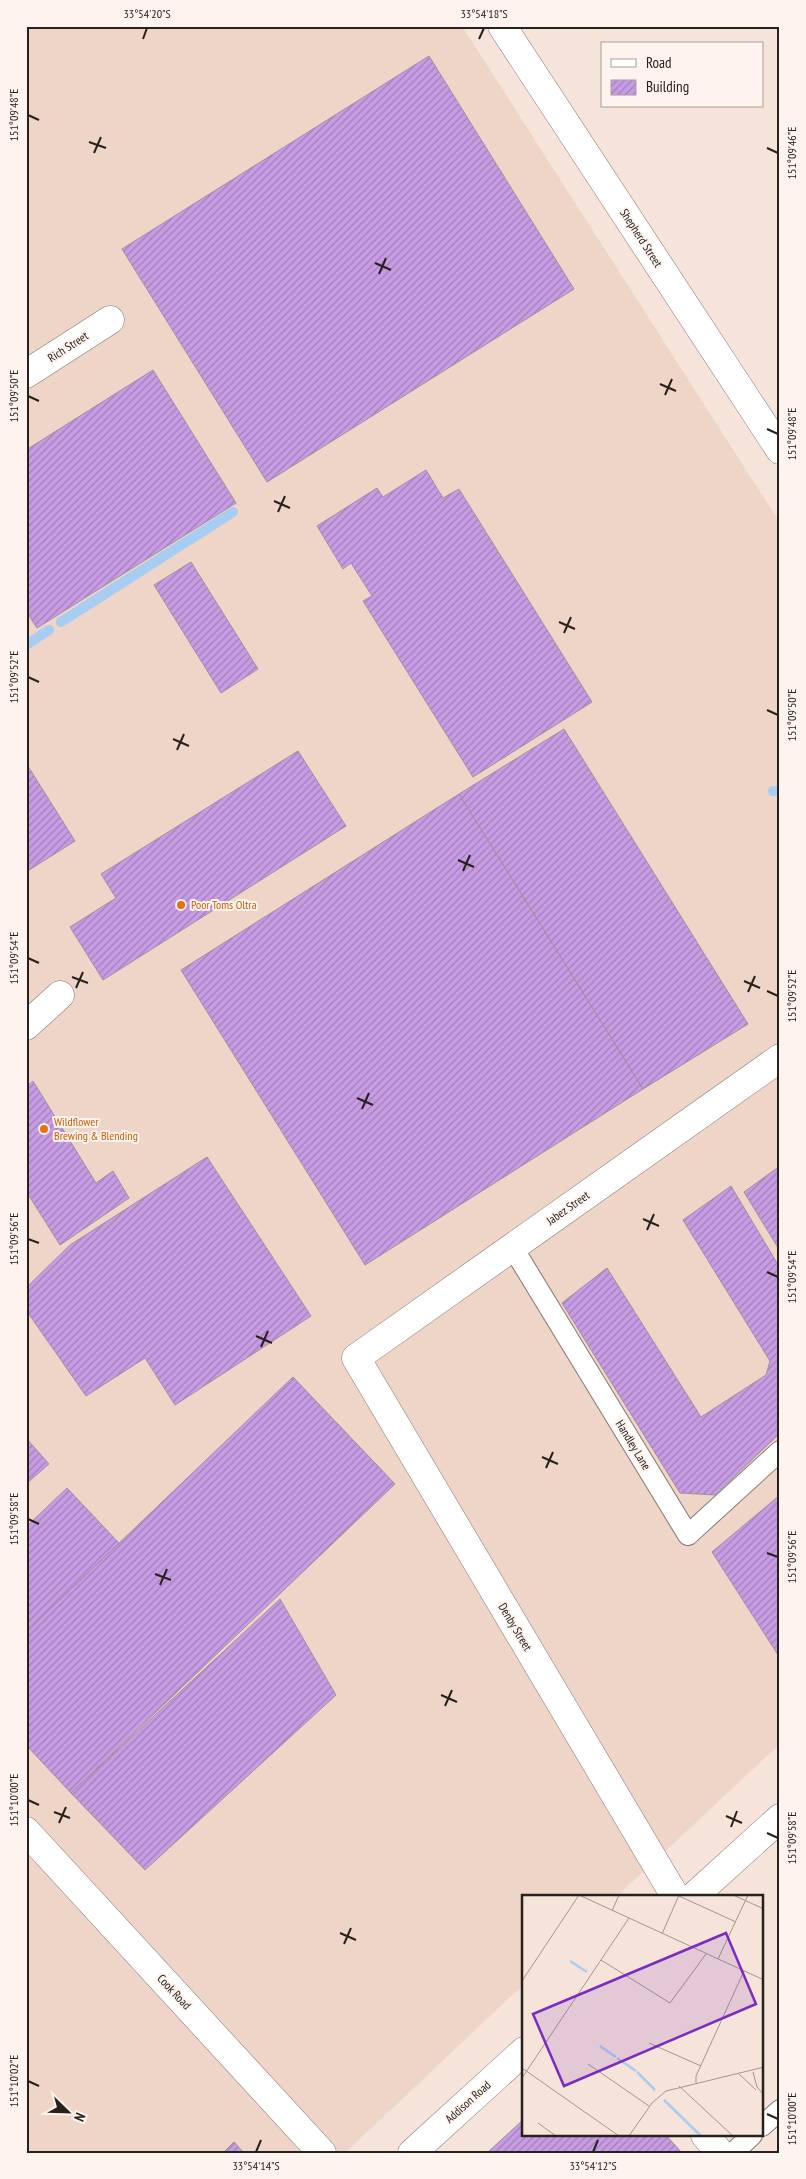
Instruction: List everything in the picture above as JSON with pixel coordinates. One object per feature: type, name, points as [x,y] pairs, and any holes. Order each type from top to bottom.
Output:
[{"type":"street","name":"Shepherd Street","points":[[502,26],[780,450]]},
{"type":"street","name":"Rich Street","points":[[26,374],[110,320]]},
{"type":"street","points":[[26,1026],[60,995]]},
{"type":"street","name":"Jabez Street","points":[[356,1358],[780,1058]]},
{"type":"street","name":"Denby Street","points":[[356,1358],[674,1895]]},
{"type":"street","points":[[695,1895],[780,1818]]},
{"type":"street","name":"Cook Road","points":[[26,1832],[322,2153]]},
{"type":"street","name":"Addison Road","points":[[412,2153],[522,2053]]},
{"type":"street","points":[[706,2136],[720,2153]]},
{"type":"lane","name":"Handley Lane","points":[[512,1248],[688,1535],[780,1452]]},
{"type":"lane","points":[[764,2124],[780,2110]]},
{"type":"lane","points":[[733,2153],[751,2136]]},
{"type":"shaded area","points":[[26,26],[462,26],[780,523],[780,1744],[618,1895],[522,1895],[522,1986],[345,2153],[26,2153]]},
{"type":"building","points":[[429,56],[574,289],[267,482],[122,249]]},
{"type":"building","points":[[153,370],[236,503],[37,628],[26,611],[26,450]]},
{"type":"building","points":[[426,470],[443,498],[459,489],[592,702],[473,777],[363,601],[372,596],[351,563],[343,569],[317,526],[377,488],[383,497]]},
{"type":"building","points":[[191,562],[258,669],[221,693],[154,585]]},
{"type":"building","points":[[564,729],[748,1024],[643,1089],[459,794]]},
{"type":"building","points":[[298,751],[346,826],[103,980],[70,927],[116,898],[101,874]]},
{"type":"building","points":[[26,763],[75,841],[26,872]]},
{"type":"building","points":[[459,794],[643,1089],[365,1265],[181,970]]},
{"type":"building","name":"Wildflower Brewing & Blending","points":[[33,1081],[96,1183],[113,1171],[129,1198],[60,1245],[26,1191],[26,1087]]},
{"type":"building","points":[[207,1157],[311,1316],[175,1405],[145,1358],[86,1396],[26,1310],[26,1288],[70,1245]]},
{"type":"building","points":[[780,1166],[780,1251],[744,1192]]},
{"type":"building","points":[[731,1186],[780,1268],[780,1433],[715,1495],[680,1493],[562,1303],[607,1268],[701,1417],[766,1375],[770,1361],[683,1220]]},
{"type":"building","points":[[293,1377],[395,1484],[71,1793],[26,1745],[26,1632]]},
{"type":"building","points":[[26,1438],[49,1464],[26,1484]]},
{"type":"building","points":[[67,1488],[119,1543],[26,1632],[26,1527]]},
{"type":"building","points":[[780,1495],[780,1658],[712,1552]]},
{"type":"building","points":[[280,1599],[336,1695],[145,1870],[71,1793]]},
{"type":"building","points":[[522,2121],[522,2136],[667,2136],[682,2153],[487,2153]]},
{"type":"building","points":[[234,2142],[244,2153],[223,2153]]},
{"type":"waterway","points":[[61,622],[233,512]]},
{"type":"waterway","points":[[26,645],[49,630]]},
{"type":"waterway","points":[[773,791],[780,791]]},
{"type":"place","name":"Poor Toms Oltra","points":[[181,905]]},
{"type":"place","name":"Wildflower Brewing & Blending","points":[[44,1129]]}]
